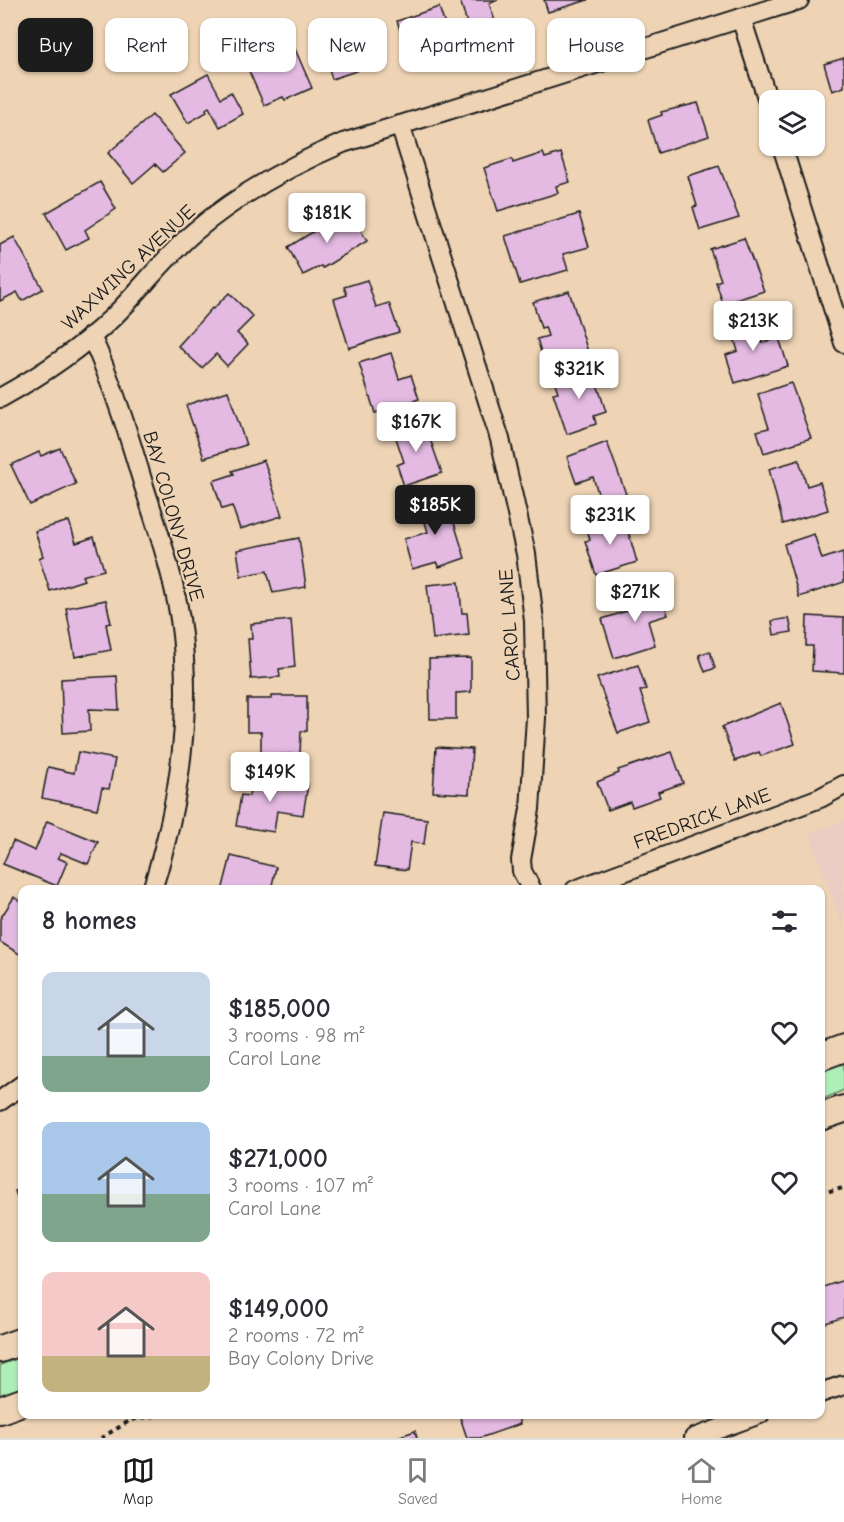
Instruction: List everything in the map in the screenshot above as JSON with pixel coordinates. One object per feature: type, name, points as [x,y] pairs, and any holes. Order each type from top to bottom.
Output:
[{"type":"main road","points":[[825,1055],[844,1048]]},
{"type":"main road","points":[[825,1116],[844,1109]]},
{"type":"main road","points":[[0,1349],[18,1342]]},
{"type":"main road","points":[[0,1410],[18,1403]]},
{"type":"street","name":"WAXWING AVENUE","points":[[0,398],[54,365],[91,336],[192,234],[239,199],[298,163],[343,143],[799,0]]},
{"type":"street","points":[[741,18],[764,90]]},
{"type":"street","name":"CAROL LANE","points":[[400,125],[500,439],[526,554],[537,673],[530,809],[521,860],[522,871],[529,885]]},
{"type":"street","points":[[785,156],[844,343]]},
{"type":"street","name":"BAY COLONY DRIVE","points":[[91,336],[118,399],[166,557],[180,619],[185,713],[181,758],[172,821],[153,885]]},
{"type":"street","name":"FREDRICK LANE","points":[[588,885],[820,798],[844,785]]},
{"type":"street","points":[[0,1101],[18,1088]]},
{"type":"street","points":[[825,1391],[844,1385]]},
{"type":"street","points":[[694,1438],[746,1419]]},
{"type":"path","points":[[825,1192],[844,1188]]},
{"type":"path","points":[[101,1438],[137,1419]]},
{"type":"shaded area","points":[[844,821],[844,931],[809,833]]},
{"type":"green space","points":[[844,1063],[844,1090],[825,1098],[825,1070]]},
{"type":"green space","points":[[18,1358],[18,1389],[0,1396],[0,1365]]},
{"type":"building","points":[[460,0],[498,0],[489,3],[494,18],[466,18]]},
{"type":"building","points":[[544,0],[588,0],[548,12]]},
{"type":"building","points":[[439,7],[443,18],[406,18]]},
{"type":"building","points":[[296,51],[312,88],[285,100],[283,97],[264,105],[249,72],[296,72]]},
{"type":"building","points":[[844,58],[844,87],[832,91],[824,64]]},
{"type":"building","points":[[330,72],[353,72],[332,79]]},
{"type":"building","points":[[208,74],[221,98],[231,92],[243,114],[220,127],[209,107],[206,109],[207,112],[188,123],[171,94]]},
{"type":"building","points":[[698,103],[709,136],[658,153],[648,120],[662,115],[661,112]]},
{"type":"building","points":[[152,115],[185,153],[163,172],[155,164],[133,183],[108,153]]},
{"type":"building","points":[[543,153],[545,158],[561,153],[570,182],[556,186],[558,193],[498,211],[484,168],[512,159],[513,163]]},
{"type":"building","points":[[719,166],[739,218],[700,230],[693,207],[697,206],[688,176]]},
{"type":"building","points":[[100,182],[116,209],[85,230],[89,238],[66,250],[46,213]]},
{"type":"building","points":[[351,213],[367,241],[323,268],[321,266],[303,275],[288,247],[332,220],[333,222]]},
{"type":"building","points":[[579,214],[589,247],[563,254],[568,270],[520,284],[505,236]]},
{"type":"building","points":[[14,237],[43,289],[22,301],[17,292],[0,301],[0,245]]},
{"type":"building","points":[[744,238],[764,291],[723,304],[716,282],[721,280],[710,249]]},
{"type":"building","points":[[367,280],[376,307],[389,303],[399,332],[349,348],[334,299],[347,295],[344,287]]},
{"type":"building","points":[[569,291],[588,352],[545,365],[537,339],[548,336],[545,327],[541,328],[533,302]]},
{"type":"building","points":[[229,293],[253,317],[237,333],[248,344],[227,366],[216,354],[202,368],[178,346],[212,308]]},
{"type":"building","points":[[753,314],[762,343],[779,338],[788,366],[735,383],[726,355],[738,351],[729,322]]},
{"type":"building","points":[[391,353],[399,379],[411,375],[419,399],[375,413],[359,363]]},
{"type":"building","points":[[592,368],[606,412],[594,416],[596,424],[567,434],[553,393],[558,392],[554,380]]},
{"type":"building","points":[[791,383],[811,438],[764,453],[757,431],[769,428],[758,394]]},
{"type":"building","points":[[228,391],[246,445],[204,458],[186,405]]},
{"type":"building","points":[[423,419],[442,473],[404,486],[397,465],[404,462],[393,429]]},
{"type":"building","points":[[607,442],[626,494],[601,503],[593,477],[576,483],[567,457]]},
{"type":"building","points":[[60,448],[76,484],[30,505],[11,465],[39,452],[41,456]]},
{"type":"building","points":[[264,460],[282,516],[240,529],[232,506],[222,509],[213,481],[234,474],[232,471]]},
{"type":"building","points":[[799,460],[807,486],[820,482],[828,510],[783,524],[769,469]]},
{"type":"building","points":[[445,494],[465,558],[439,567],[437,562],[412,569],[404,539],[428,532],[419,502]]},
{"type":"building","points":[[624,517],[637,562],[596,575],[585,541],[590,540],[587,529]]},
{"type":"building","points":[[69,521],[76,543],[94,537],[104,570],[82,576],[84,580],[50,591],[39,558],[43,556],[35,531]]},
{"type":"building","points":[[814,534],[822,559],[843,552],[844,582],[799,597],[784,544]]},
{"type":"building","points":[[299,538],[306,587],[273,593],[267,571],[241,576],[237,550]]},
{"type":"building","points":[[459,582],[462,613],[467,613],[469,635],[433,639],[427,585]]},
{"type":"building","points":[[658,585],[668,615],[648,621],[655,645],[614,658],[602,619],[633,609],[628,594]]},
{"type":"building","points":[[106,600],[111,623],[106,624],[111,650],[75,657],[66,608]]},
{"type":"building","points":[[807,616],[844,618],[844,673],[812,671],[813,646],[806,646]]},
{"type":"building","points":[[789,618],[792,632],[774,635],[772,621]]},
{"type":"building","points":[[291,620],[295,667],[279,669],[280,677],[251,679],[248,639],[252,639],[251,624]]},
{"type":"building","points":[[710,651],[715,668],[705,672],[699,655]]},
{"type":"building","points":[[471,658],[471,692],[456,693],[456,719],[430,719],[429,659]]},
{"type":"building","points":[[638,665],[646,689],[640,691],[650,722],[618,733],[597,678]]},
{"type":"building","points":[[117,676],[119,710],[89,709],[90,731],[63,733],[61,679]]},
{"type":"building","points":[[272,696],[307,696],[307,731],[301,731],[300,754],[261,755],[261,732],[247,732],[247,699],[272,699]]},
{"type":"building","points":[[781,703],[795,744],[761,756],[759,752],[735,761],[722,727]]},
{"type":"building","points":[[436,747],[472,749],[469,794],[433,792]]},
{"type":"building","points":[[78,752],[115,759],[109,789],[102,788],[97,809],[42,798],[48,767],[74,773]]},
{"type":"building","points":[[672,752],[683,783],[658,792],[660,797],[632,807],[630,802],[608,810],[597,782],[619,773],[618,770]]},
{"type":"building","points":[[252,776],[308,784],[303,815],[277,811],[274,832],[236,826],[241,795],[249,796]]},
{"type":"building","points":[[383,813],[427,819],[424,844],[411,842],[407,870],[375,866]]},
{"type":"building","points":[[47,821],[98,842],[88,864],[61,853],[58,858],[67,862],[57,885],[3,864],[13,841],[35,851]]},
{"type":"building","points":[[231,856],[276,867],[272,885],[224,885]]},
{"type":"building","points":[[14,897],[18,900],[18,953],[0,942],[0,919]]},
{"type":"building","points":[[844,1280],[844,1317],[825,1323],[825,1286]]},
{"type":"building","points":[[461,1419],[518,1419],[520,1424],[480,1438],[467,1438]]},
{"type":"building","points":[[415,1431],[417,1438],[394,1438]]}]
